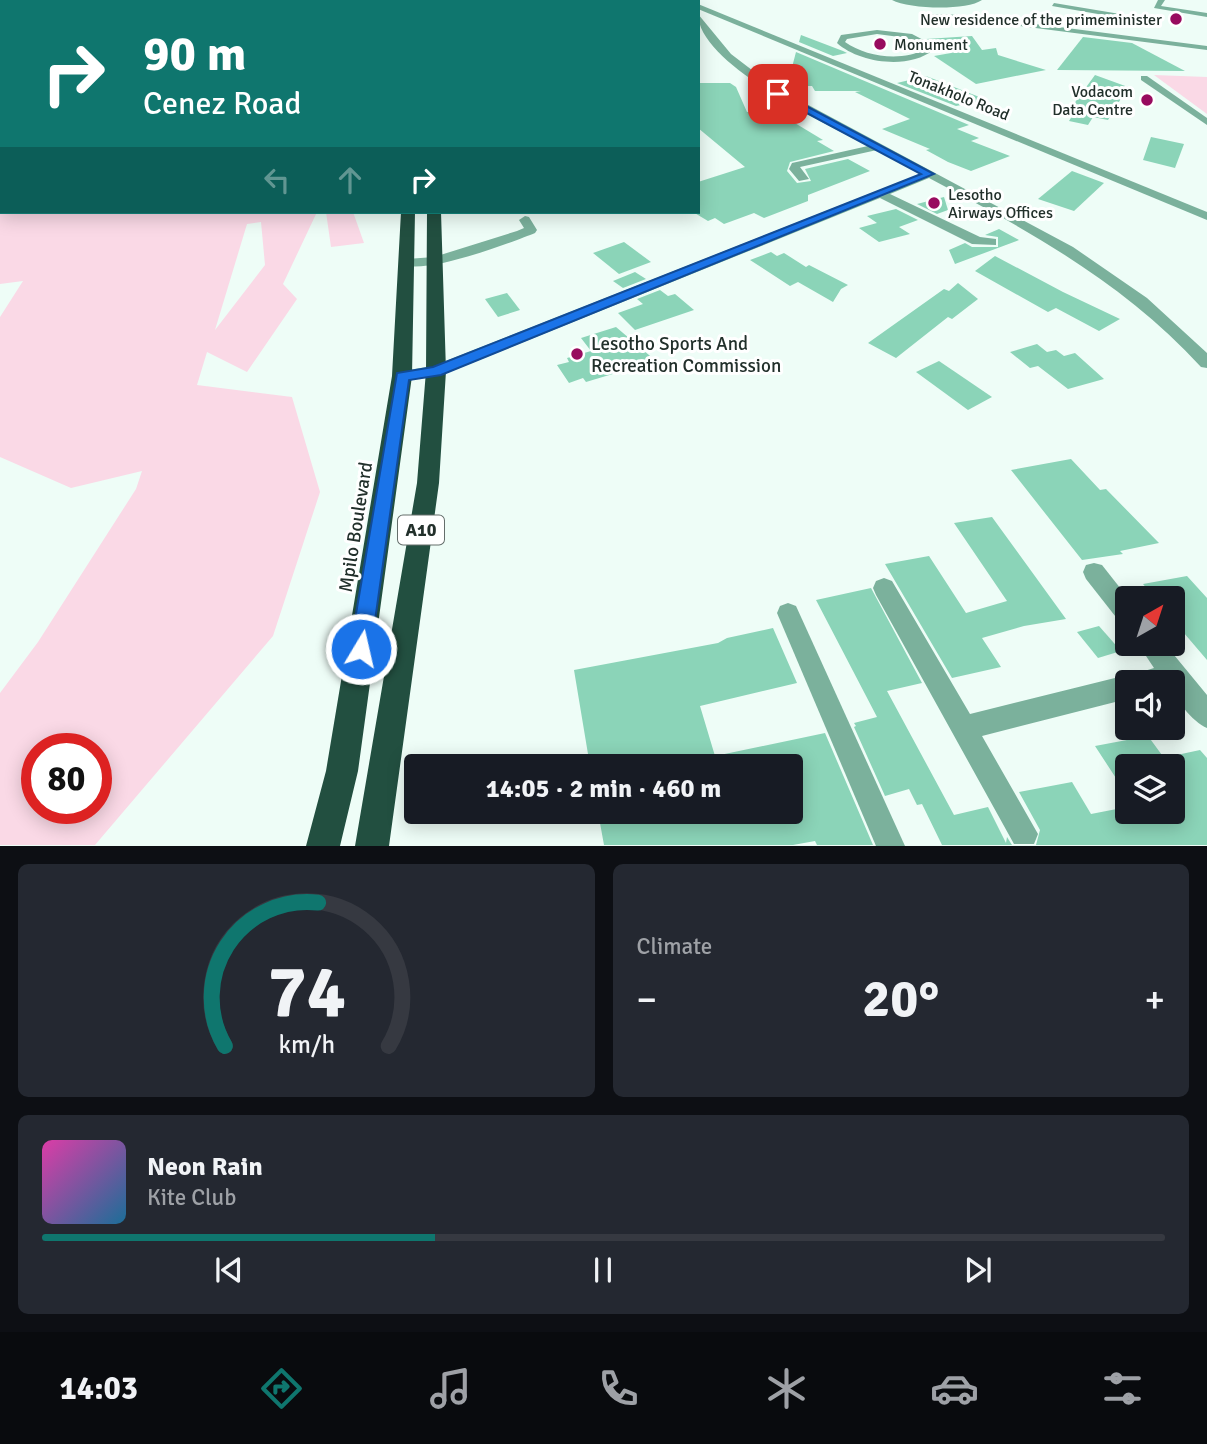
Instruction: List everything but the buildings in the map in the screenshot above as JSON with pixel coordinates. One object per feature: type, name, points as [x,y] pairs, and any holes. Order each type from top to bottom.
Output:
[{"type":"highway","name":"Mpilo Boulevard","points":[[323,845],[342,771],[402,376],[408,214]]},
{"type":"highway","name":"A10","points":[[372,845],[428,483],[436,372],[435,214]]},
{"type":"street","points":[[895,0],[910,4],[971,4],[979,0]]},
{"type":"street","points":[[1027,24],[1039,11],[1073,0]]},
{"type":"street","points":[[1162,0],[1156,7],[1207,15]]},
{"type":"street","points":[[1054,5],[1088,15],[1138,19]]},
{"type":"street","name":"Tonakholo Road","points":[[700,7],[1207,216]]},
{"type":"street","points":[[700,17],[716,13]]},
{"type":"street","points":[[925,22],[929,17],[943,15],[1207,48]]},
{"type":"street","points":[[700,19],[704,29],[730,58],[778,94],[1018,221],[1087,262],[1166,321],[1207,363]]},
{"type":"street","points":[[810,51],[844,46],[860,53],[885,58],[910,58],[929,50],[928,46],[917,39],[877,32],[844,37],[841,39],[844,46]]},
{"type":"street","points":[[1144,78],[1207,122]]},
{"type":"street","points":[[803,179],[794,169],[796,165],[878,147]]},
{"type":"street","points":[[402,376],[436,372],[929,174]]},
{"type":"street","points":[[879,193],[977,241],[991,242]]},
{"type":"street","points":[[407,263],[435,261],[531,230],[525,220]]},
{"type":"street","points":[[1094,572],[1115,599]]},
{"type":"street","points":[[884,588],[1024,834]]},
{"type":"street","points":[[788,613],[891,845]]},
{"type":"street","points":[[1160,656],[1171,670]]},
{"type":"street","points":[[1185,688],[1207,715]]},
{"type":"street","points":[[965,728],[1115,690]]},
{"type":"shaded area","points":[[1154,75],[1207,77],[1207,114]]},
{"type":"shaded area","points":[[0,214],[316,214],[283,284],[297,299],[247,372],[207,352],[197,385],[292,397],[320,492],[273,636],[95,845],[0,845],[0,693],[38,642],[136,489],[142,471],[71,488],[0,457],[0,317],[23,281],[0,284]],"holes":[[[261,222],[265,265],[215,330],[247,224]]]},
{"type":"shaded area","points":[[326,214],[354,214],[364,243],[331,247]]},
{"type":"place","name":"New residence of the primeminister","points":[[1176,19]]},
{"type":"place","name":"Monument","points":[[880,44]]},
{"type":"place","name":"Vodacom Data Centre","points":[[1147,100]]},
{"type":"place","name":"Lesotho Airways Offices","points":[[934,203]]},
{"type":"place","name":"Lesotho Sports And Recreation Commission","points":[[577,354]]},
{"type":"route","points":[[361,649],[402,376],[436,372],[929,174],[778,94]]}]
